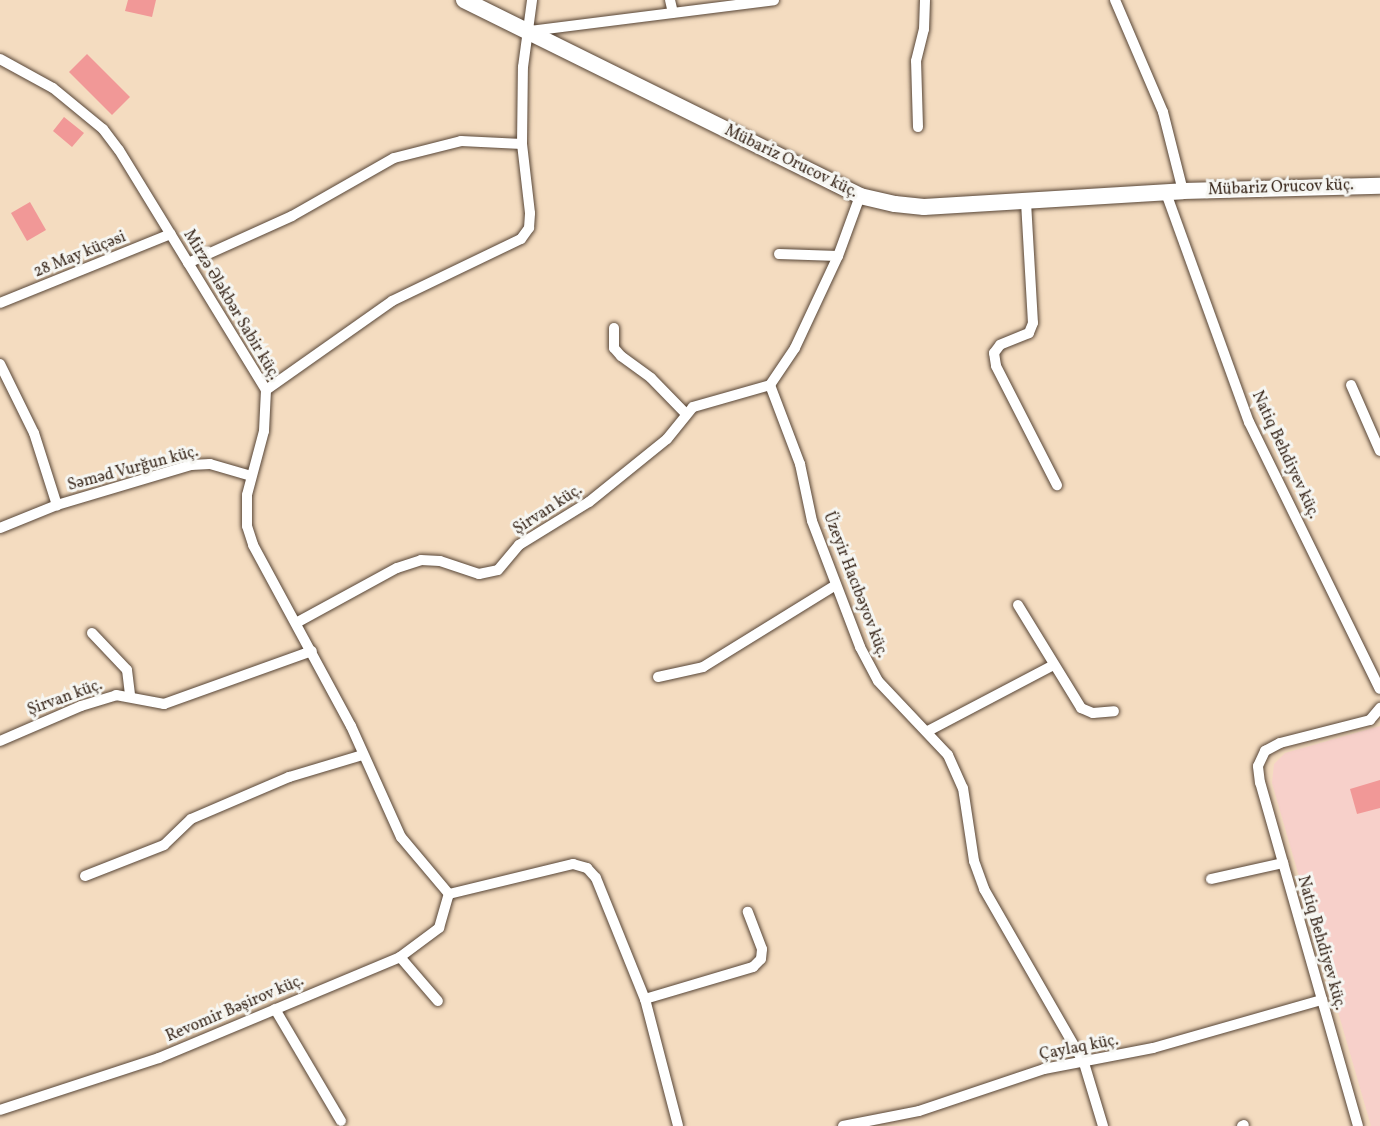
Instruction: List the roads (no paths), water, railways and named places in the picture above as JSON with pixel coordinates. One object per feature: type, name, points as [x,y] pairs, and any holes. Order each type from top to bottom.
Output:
[{"type":"street","name":"Mübariz Orucov küç.","points":[[464,0],[860,196],[924,207],[1183,191],[1380,186]]},
{"type":"street","points":[[266,390],[393,301],[521,239],[529,228],[530,213],[522,144],[527,32],[532,0]]},
{"type":"street","points":[[670,0],[673,13]]},
{"type":"street","points":[[527,32],[774,0]]},
{"type":"street","points":[[918,127],[916,62],[924,29],[925,0]]},
{"type":"street","points":[[1115,0],[1163,112],[1183,191]]},
{"type":"street","name":"Mirzə Ələkbər Sabir küç.","points":[[0,59],[53,88],[103,129],[171,234],[266,390],[264,431],[251,476],[247,526],[253,545],[312,651],[400,837],[449,894]]},
{"type":"street","points":[[189,263],[292,216],[393,158],[461,141],[522,144]]},
{"type":"street","name":"Natiq Behdiyev küç.","points":[[1166,192],[1249,422],[1380,689]]},
{"type":"street","points":[[770,385],[795,348],[838,256],[860,196]]},
{"type":"street","points":[[1026,202],[1033,323],[1029,333],[1000,345],[994,353],[996,366],[1057,485]]},
{"type":"street","name":"28 May küçəsi","points":[[0,303],[171,234]]},
{"type":"street","points":[[779,254],[838,256]]},
{"type":"street","points":[[614,328],[614,348],[621,356],[651,378],[686,414]]},
{"type":"street","name":"Səməd Vurğun küç.","points":[[0,364],[34,433],[57,505]]},
{"type":"street","name":"Şirvan küç.","points":[[296,623],[397,568],[421,560],[440,561],[479,574],[498,570],[519,545],[589,502],[667,439],[686,414],[706,402],[770,385]]},
{"type":"street","name":"Üzeyir Hacıbəyov küç.","points":[[770,385],[800,464],[812,521],[836,585],[878,681],[908,717],[928,731],[948,755],[963,788],[974,861],[984,889],[1084,1063],[1103,1126]]},
{"type":"street","points":[[1351,385],[1380,452]]},
{"type":"street","name":"Səməd Vurğun küç.","points":[[0,528],[57,505],[191,465],[210,464],[251,476]]},
{"type":"street","points":[[658,677],[703,667],[836,585]]},
{"type":"street","points":[[1018,605],[1052,666],[1081,708],[1093,713],[1114,711]]},
{"type":"street","points":[[92,633],[127,670],[130,695]]},
{"type":"street","name":"Şirvan küç.","points":[[0,741],[81,706],[130,695],[150,703],[172,702],[312,651]]},
{"type":"street","points":[[928,731],[1052,666]]},
{"type":"street","name":"Natiq Behdiyev küç.","points":[[1358,1126],[1260,783],[1258,766],[1265,751],[1280,743],[1370,720],[1380,708]]},
{"type":"street","points":[[85,876],[164,845],[191,819],[289,777],[363,755]]},
{"type":"street","points":[[1211,879],[1282,862]]},
{"type":"street","points":[[449,894],[573,864],[587,868],[596,878],[645,999],[678,1126]]},
{"type":"street","name":"Revomir Bəşirov küç.","points":[[0,1110],[159,1058],[400,957],[439,928],[449,894]]},
{"type":"street","points":[[645,999],[753,966],[762,959],[762,949],[748,912]]},
{"type":"street","points":[[400,957],[438,1001]]},
{"type":"street","name":"Çaylaq küç.","points":[[843,1126],[919,1111],[1044,1069],[1153,1048],[1322,1000]]},
{"type":"street","points":[[275,1009],[343,1124],[330,1126]]}]
